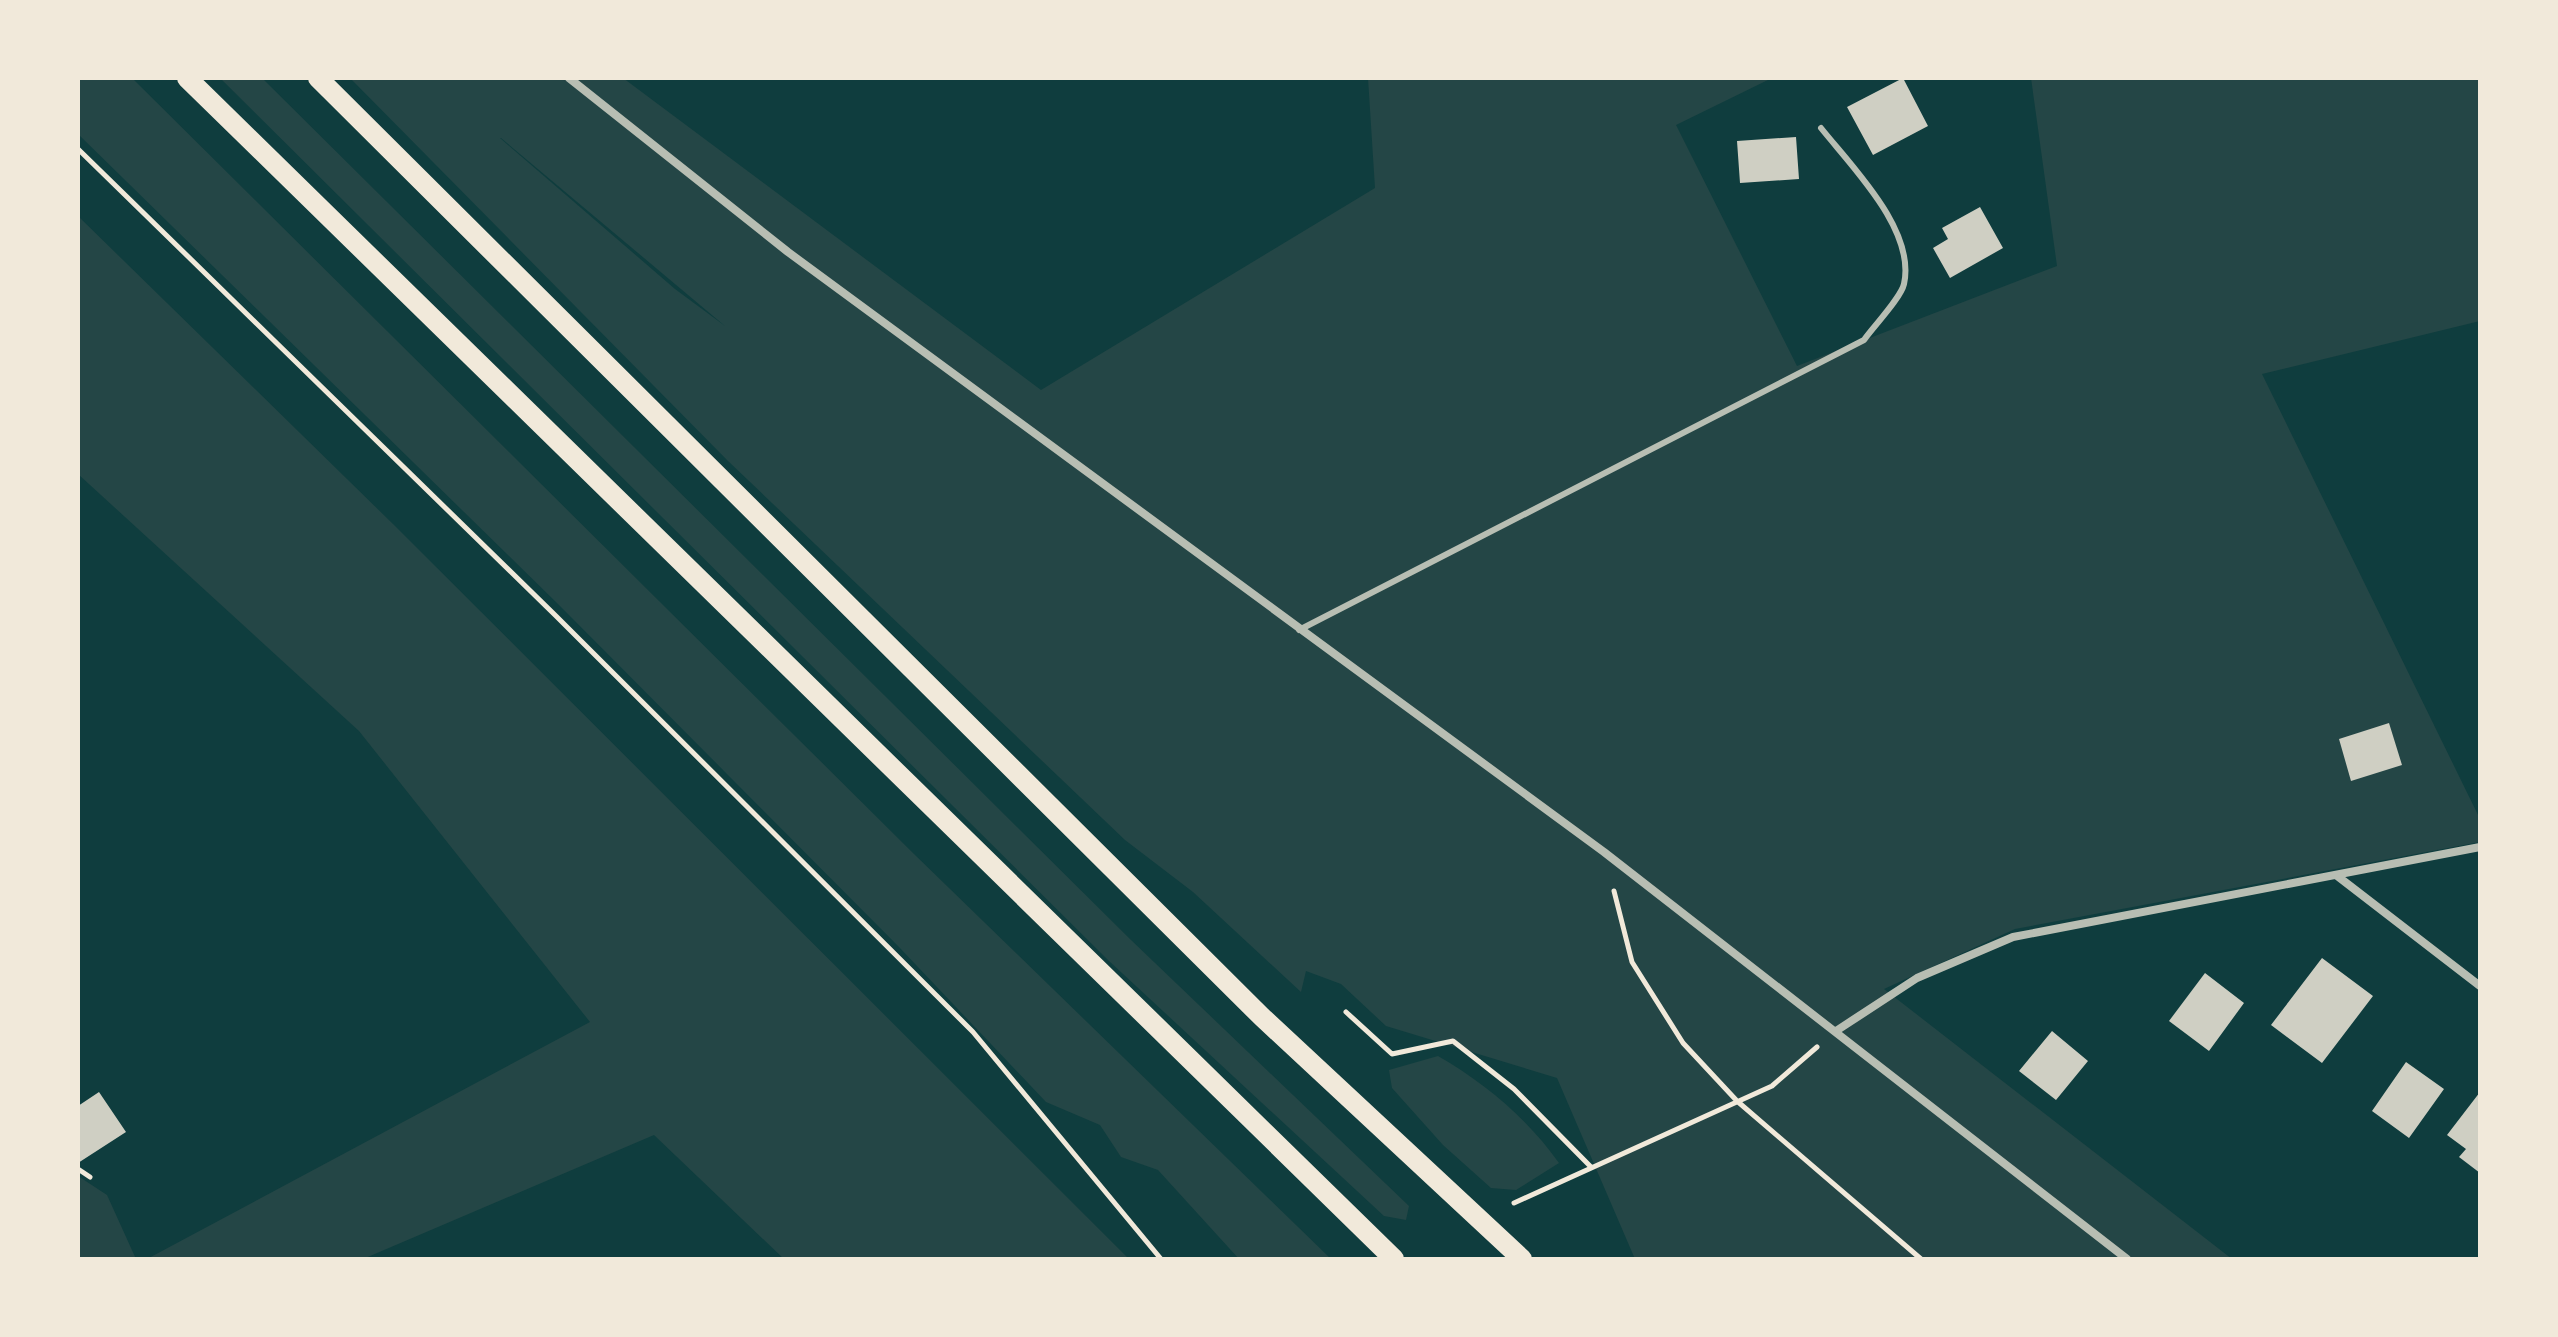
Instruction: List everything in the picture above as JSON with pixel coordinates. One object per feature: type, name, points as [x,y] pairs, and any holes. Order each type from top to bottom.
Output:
[{"type":"main road","points":[[187,78],[1394,1259]]},
{"type":"main road","points":[[318,78],[1262,1017],[1522,1259]]},
{"type":"street","points":[[569,78],[788,252],[1604,852],[2127,1259]]},
{"type":"street","points":[[1836,1031],[1917,978],[2013,937],[2480,847]]},
{"type":"street","points":[[2336,875],[2480,986]]},
{"type":"lane","points":[[1299,630],[1864,340],[1904,285],[1903,252],[1888,213],[1821,128]]},
{"type":"path","points":[[78,149],[555,615],[973,1032],[1161,1259]]},
{"type":"path","points":[[1604,852],[1632,962],[1683,1043],[1737,1101],[1921,1259]]},
{"type":"path","points":[[1346,1012],[1392,1054],[1453,1041],[1514,1089],[1591,1167]]},
{"type":"path","points":[[1514,1203],[1772,1086],[1836,1031]]},
{"type":"path","points":[[78,1169],[90,1177]]},
{"type":"shaded area","points":[[78,78],[132,78],[914,854],[1331,1259],[1239,1259],[1158,1170],[1121,1157],[1100,1125],[1046,1102],[899,947],[560,606],[78,134]]},
{"type":"shaded area","points":[[220,78],[262,78],[1131,940],[1409,1206],[1406,1220],[1384,1216],[1109,961]]},
{"type":"shaded area","points":[[350,78],[623,78],[1041,390],[1375,188],[1368,78],[1772,78],[1676,125],[1797,366],[2057,266],[2031,78],[2480,78],[2480,321],[2262,374],[2480,819],[2480,842],[2015,929],[1884,989],[2232,1259],[1635,1259],[1557,1078],[1386,1026],[1341,984],[1306,971],[1301,992],[1193,892],[1125,840],[728,461]],"holes":[[[501,138],[725,326],[675,289]]]},
{"type":"shaded area","points":[[78,216],[393,524],[1129,1259],[784,1259],[654,1135],[363,1259],[147,1259],[590,1022],[359,731],[78,474]]},
{"type":"shaded area","points":[[1438,1056],[1504,1103],[1534,1132],[1559,1163],[1516,1190],[1491,1188],[1443,1145],[1392,1088],[1389,1070]]},
{"type":"shaded area","points":[[78,1176],[107,1195],[136,1259],[78,1259]]},
{"type":"building","points":[[1903,78],[1928,126],[1873,155],[1847,107]]},
{"type":"building","points":[[1796,137],[1799,179],[1740,183],[1737,141]]},
{"type":"building","points":[[1980,207],[2003,248],[1950,278],[1933,248],[1948,239],[1942,228]]},
{"type":"building","points":[[2389,723],[2402,765],[2351,781],[2339,739]]},
{"type":"building","points":[[2322,958],[2373,996],[2322,1063],[2271,1025]]},
{"type":"building","points":[[2205,973],[2244,1003],[2209,1051],[2169,1021]]},
{"type":"building","points":[[2052,1031],[2088,1061],[2056,1100],[2019,1071]]},
{"type":"building","points":[[2406,1062],[2444,1089],[2409,1138],[2372,1111]]},
{"type":"building","points":[[99,1092],[126,1132],[78,1163],[78,1106]]},
{"type":"building","points":[[2480,1092],[2480,1173],[2459,1157],[2466,1149],[2447,1135]]}]
